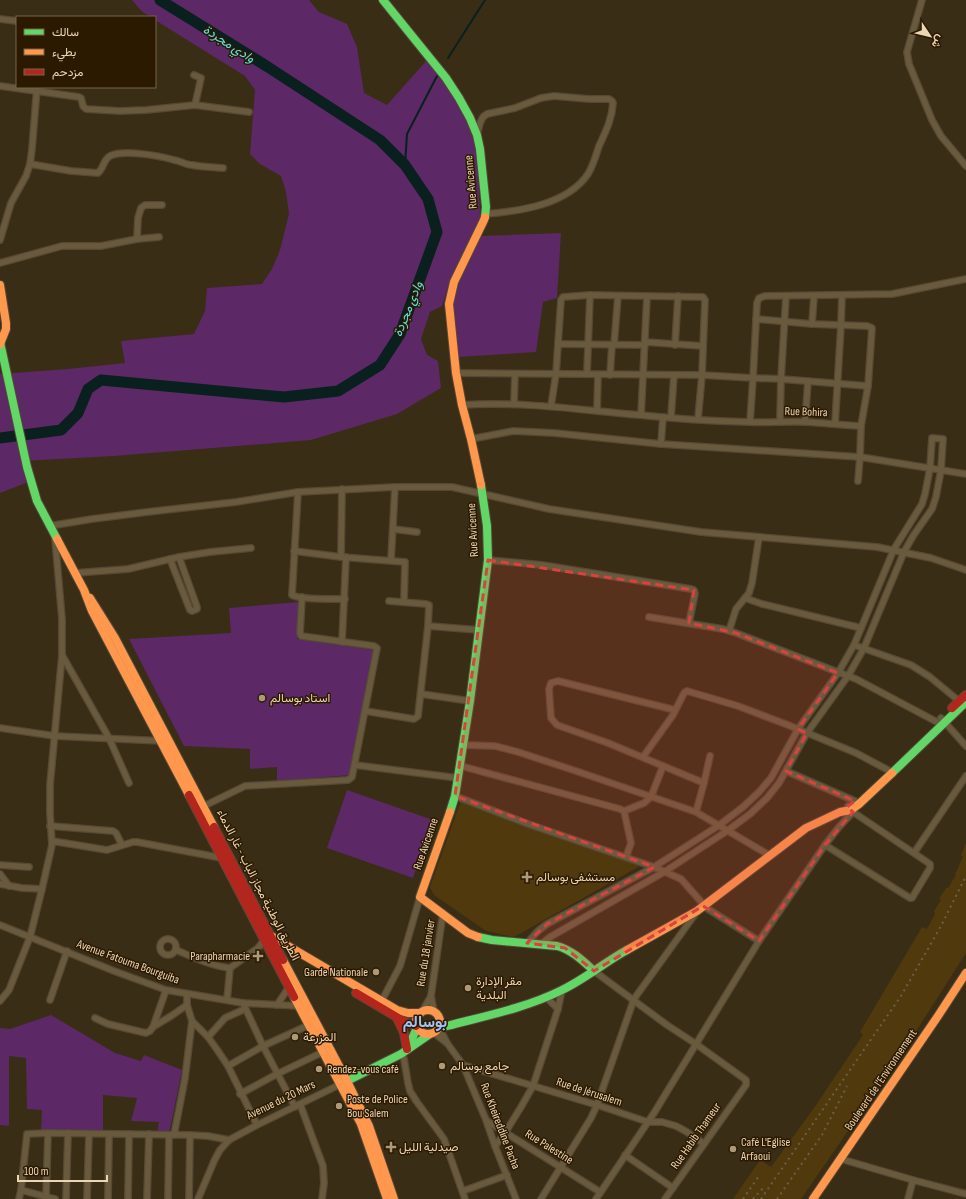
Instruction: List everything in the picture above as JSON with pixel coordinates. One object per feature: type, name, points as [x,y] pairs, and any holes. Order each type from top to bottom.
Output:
[{"type":"main road","name":"Rue Avicenne","points":[[383,0],[446,78],[470,118],[477,135],[480,149],[486,207],[484,220],[460,268],[451,292],[450,314],[456,373],[483,495],[487,526],[488,560],[464,745],[455,796],[420,897]]},
{"type":"main road","points":[[0,285],[6,329],[0,343]]},
{"type":"main road","name":"الطريق الوطنية مجاز الباب - غار الدماء","points":[[0,343],[27,467],[37,501],[84,590],[98,608],[118,653],[225,858],[273,946],[343,1083],[361,1124],[387,1199]]},
{"type":"main road","points":[[850,809],[854,801],[963,702],[966,695]]},
{"type":"main road","points":[[268,938],[358,988],[397,1018],[416,1027],[424,1034],[436,1028],[514,1008],[562,990],[620,954],[701,908],[806,828],[859,804],[941,721]]},
{"type":"main road","name":"الطريق الوطنية مجاز الباب - غار الدماء","points":[[190,789],[204,806],[225,858]]},
{"type":"main road","points":[[420,897],[444,913],[468,933],[475,936],[492,940],[565,948],[594,971]]},
{"type":"main road","points":[[273,946],[380,1004],[402,1012],[421,1012],[426,1010],[434,1012],[438,1015],[436,1028]]},
{"type":"main road","name":"الطريق الوطنية مجاز الباب - غار الدماء","points":[[273,946],[289,987],[323,1052],[369,1126],[394,1199]]},
{"type":"main road","name":"Boulevard de l'Environnement","points":[[813,1199],[966,973]]},
{"type":"main road","points":[[404,1052],[416,1027],[417,1017],[421,1012]]},
{"type":"main road","points":[[397,1018],[403,1028],[405,1036],[404,1052]]},
{"type":"main road","name":"Avenue du 20 Mars","points":[[343,1083],[417,1045],[436,1028]]},
{"type":"street","points":[[922,0],[907,52],[909,64],[932,120],[941,136],[966,166]]},
{"type":"street","points":[[0,19],[16,21]]},
{"type":"street","points":[[194,75],[201,78],[195,105]]},
{"type":"street","points":[[0,86],[16,87]]},
{"type":"street","points":[[24,88],[79,97],[81,98],[84,108],[90,109],[120,111],[195,105],[249,112]]},
{"type":"street","points":[[0,240],[11,202],[26,176],[30,164],[36,89]]},
{"type":"street","points":[[477,135],[480,123],[487,114],[515,108],[541,98],[554,96],[609,99],[613,102],[611,119],[590,170],[577,186],[566,195],[556,200],[526,209],[486,214]]},
{"type":"street","points":[[30,164],[71,171],[98,173],[109,156],[122,153],[135,153],[176,160],[192,166],[223,168]]},
{"type":"street","points":[[137,238],[138,218],[141,208],[145,205],[162,205]]},
{"type":"street","points":[[0,263],[62,246],[101,246],[137,238],[160,237]]},
{"type":"street","points":[[750,422],[757,303],[760,297],[896,294],[966,279]]},
{"type":"street","points":[[587,374],[590,295]]},
{"type":"street","points":[[551,406],[556,374],[562,298],[565,296],[590,295],[704,297],[702,375],[698,419]]},
{"type":"street","points":[[835,424],[842,295]]},
{"type":"street","points":[[610,375],[618,296]]},
{"type":"street","points":[[641,415],[647,296]]},
{"type":"street","points":[[675,345],[678,296]]},
{"type":"street","points":[[780,422],[786,296]]},
{"type":"street","points":[[812,324],[814,296]]},
{"type":"street","points":[[756,319],[872,328],[868,386],[861,426],[858,481]]},
{"type":"street","points":[[558,344],[703,346]]},
{"type":"street","points":[[456,373],[702,375],[781,379],[868,386]]},
{"type":"street","points":[[514,374],[514,404]]},
{"type":"street","points":[[597,410],[598,375]]},
{"type":"street","points":[[671,417],[674,375]]},
{"type":"street","points":[[805,422],[808,381]]},
{"type":"street","name":"Rue Bohira","points":[[462,405],[487,403],[514,404],[698,419],[750,422],[805,422],[861,426]]},
{"type":"street","points":[[661,444],[663,416]]},
{"type":"street","points":[[471,439],[513,431],[554,433],[661,444],[860,457],[966,474]]},
{"type":"street","points":[[527,943],[547,924],[654,867],[718,826],[743,808],[771,778],[798,729],[838,673],[854,645],[894,549],[922,504],[930,468],[932,438],[944,439],[936,497],[932,508],[904,552],[864,648],[848,676],[807,733],[779,783],[767,798],[750,814],[664,872],[550,937],[545,940],[542,945]]},
{"type":"street","points":[[391,560],[395,487]]},
{"type":"street","points":[[49,526],[147,512],[236,502],[298,492],[395,487],[452,487],[549,509],[701,532],[894,549],[931,558],[966,570]]},
{"type":"street","points":[[342,489],[345,599],[342,642]]},
{"type":"street","points":[[298,492],[292,595],[302,597],[345,599]]},
{"type":"street","points":[[393,529],[418,532]]},
{"type":"street","points":[[0,1001],[9,990],[30,937],[52,841],[50,826],[50,786],[62,655],[62,619],[55,537]]},
{"type":"street","points":[[729,631],[736,609],[749,593],[759,537]]},
{"type":"street","points":[[75,573],[128,569],[179,557],[251,548]]},
{"type":"street","points":[[294,552],[403,561],[405,563],[404,602]]},
{"type":"street","points":[[170,559],[190,610],[192,611],[198,607],[179,557]]},
{"type":"street","points":[[488,560],[542,566],[691,589],[694,590],[695,594],[689,623]]},
{"type":"street","points":[[204,806],[245,786],[348,780],[352,777],[377,648],[374,646],[300,635],[302,597]]},
{"type":"street","points":[[745,598],[762,604],[861,628]]},
{"type":"street","points":[[365,711],[416,718],[418,716],[429,607],[428,604],[389,601]]},
{"type":"street","points":[[649,617],[729,631],[848,676],[941,721],[966,746]]},
{"type":"street","points":[[428,626],[479,630]]},
{"type":"street","points":[[854,645],[911,665],[930,677],[963,702]]},
{"type":"street","points":[[62,655],[109,738],[129,782]]},
{"type":"street","points":[[675,710],[558,681],[551,683],[549,689],[551,718],[557,725],[608,743],[704,783]]},
{"type":"street","points":[[643,757],[687,691],[738,706],[798,729],[856,754],[888,770]]},
{"type":"street","points":[[421,694],[470,701]]},
{"type":"street","points":[[0,728],[55,736],[164,741]]},
{"type":"street","points":[[464,745],[495,746],[518,752],[696,812],[770,855]]},
{"type":"street","points":[[696,812],[710,756]]},
{"type":"street","points":[[355,765],[458,778]]},
{"type":"street","points":[[461,766],[620,808],[624,812],[631,843],[626,857]]},
{"type":"street","points":[[624,812],[644,803],[651,797],[663,766]]},
{"type":"street","points":[[786,771],[854,801]]},
{"type":"street","points":[[914,853],[966,776]]},
{"type":"street","points":[[455,796],[528,824],[654,867],[681,879],[701,908],[758,941]]},
{"type":"street","points":[[596,1199],[648,1122],[758,941],[825,845],[839,827],[850,809],[931,866],[912,898],[910,898],[825,845]]},
{"type":"street","points":[[50,826],[113,831],[122,845]]},
{"type":"street","points":[[52,841],[107,850],[137,842],[225,858]]},
{"type":"street","points":[[0,865],[29,867]]},
{"type":"street","points":[[0,874],[9,886]]},
{"type":"street","points":[[0,884],[22,888],[42,889]]},
{"type":"street","points":[[380,1004],[400,966],[420,897]]},
{"type":"street","points":[[541,1199],[582,1134],[597,1105],[634,999],[701,908]]},
{"type":"street","name":"Rue du 18 janvier","points":[[431,996],[444,913]]},
{"type":"street","name":"Avenue Fatouma Bourguiba","points":[[0,925],[166,990],[227,1000],[244,1006],[299,1006]]},
{"type":"street","points":[[176,950],[220,967],[230,968],[258,948],[268,938]]},
{"type":"street","points":[[258,948],[273,946]]},
{"type":"street","points":[[50,1000],[67,951]]},
{"type":"street","points":[[227,1000],[230,968]]},
{"type":"street","points":[[594,971],[634,999],[667,1025],[696,1044]]},
{"type":"street","points":[[277,1005],[289,987]]},
{"type":"street","points":[[153,1027],[166,990]]},
{"type":"street","points":[[495,1146],[505,1133],[533,1086],[558,1009],[562,990]]},
{"type":"street","points":[[168,1199],[171,1135],[185,1078],[192,1021],[187,1005],[186,994]]},
{"type":"street","points":[[431,996],[434,1012]]},
{"type":"street","points":[[421,1012],[431,996]]},
{"type":"street","points":[[546,997],[558,1009]]},
{"type":"street","points":[[95,1018],[108,1024],[148,1033],[153,1027],[187,1005]]},
{"type":"street","points":[[208,1037],[224,1018],[244,1006],[277,1074],[297,1105],[323,1166],[324,1183],[322,1199]]},
{"type":"street","points":[[192,1021],[208,1037],[228,1066],[240,1094],[257,1125]]},
{"type":"street","points":[[228,1066],[263,1046],[309,1025]]},
{"type":"street","name":"Rue Kheireddine Pacha","points":[[436,1028],[464,1065],[516,1199]]},
{"type":"street","name":"Rue Habib Thameur","points":[[665,1199],[747,1083],[745,1079],[696,1044]]},
{"type":"street","points":[[240,1094],[323,1052]]},
{"type":"street","points":[[404,1052],[410,1091],[444,1139],[466,1199]]},
{"type":"street","name":"Rue de Jérusalem","points":[[464,1065],[648,1122],[662,1122],[676,1126],[704,1144]]},
{"type":"street","name":"Avenue du 20 Mars","points":[[198,1199],[215,1159],[220,1150],[229,1140],[343,1083]]},
{"type":"street","name":"Rue Palestine","points":[[486,1120],[600,1192]]},
{"type":"street","points":[[43,1197],[48,1133]]},
{"type":"street","points":[[19,1199],[26,1134],[68,1133],[190,1135],[208,1136],[229,1140]]},
{"type":"street","points":[[66,1199],[68,1133]]},
{"type":"street","points":[[88,1199],[89,1134]]},
{"type":"street","points":[[108,1199],[109,1134]]},
{"type":"street","points":[[128,1199],[129,1134]]},
{"type":"street","points":[[147,1199],[149,1134]]},
{"type":"street","points":[[189,1199],[190,1135]]},
{"type":"street","points":[[625,1154],[673,1188]]},
{"type":"street","points":[[841,1159],[966,1194]]},
{"type":"street","points":[[463,1191],[507,1175]]},
{"type":"street","points":[[908,1199],[913,1180]]},
{"type":"street","points":[[21,1190],[55,1199]]},
{"type":"highlighted area","points":[[488,560],[694,590],[689,623],[736,633],[838,673],[798,729],[807,733],[786,771],[855,801],[847,807],[853,812],[825,845],[759,941],[703,906],[594,971],[565,948],[527,943],[547,924],[654,867],[455,796]]},
{"type":"shaded area","points":[[132,0],[309,0],[319,12],[347,24],[357,47],[364,93],[387,105],[427,60],[449,87],[467,119],[475,140],[479,182],[480,218],[452,276],[442,306],[430,312],[421,339],[427,355],[438,361],[441,388],[397,414],[311,440],[114,456],[22,461],[26,483],[0,493],[0,374],[125,363],[121,341],[194,334],[205,311],[207,288],[262,284],[272,269],[280,250],[289,214],[286,192],[281,176],[260,164],[250,154],[255,90],[245,76],[156,21],[156,16],[150,16]]},
{"type":"shaded area","points":[[561,233],[557,298],[543,302],[536,352],[458,357],[453,304],[460,276],[480,236]]},
{"type":"shaded area","name":"استاد بوسالم","points":[[299,602],[297,639],[373,650],[351,775],[277,781],[277,767],[250,769],[250,749],[184,746],[129,639],[231,633],[229,608]]},
{"type":"shaded area","points":[[347,790],[433,820],[413,878],[327,848]]},
{"type":"shaded area","name":"مستشفى بوسالم","points":[[462,798],[640,866],[514,937],[486,931],[434,895],[430,887]]},
{"type":"shaded area","points":[[966,843],[966,953],[906,1047],[801,1199],[733,1199],[760,1160],[771,1167],[814,1108],[863,1035],[860,1032],[922,927],[927,929],[935,914],[934,911],[941,900],[939,898],[947,887],[948,888],[956,875],[955,874],[963,857],[961,855]]},
{"type":"shaded area","points":[[51,1015],[115,1053],[141,1061],[144,1055],[182,1070],[169,1134],[157,1133],[159,1122],[131,1121],[137,1098],[103,1095],[103,1133],[41,1130],[42,1110],[27,1109],[26,1058],[9,1056],[9,1126],[0,1125],[0,1028],[10,1029]]},
{"type":"waterway","name":"وادي مجردة","points":[[0,438],[61,430],[78,413],[88,389],[101,380],[284,397],[338,391],[380,365],[400,334],[437,232],[428,199],[405,165],[380,140],[268,67],[160,0]]},
{"type":"waterway","points":[[448,58],[485,0]]},
{"type":"waterway","points":[[405,165],[407,134],[437,76]]},
{"type":"railway","points":[[761,1199],[901,996],[941,926],[966,876]]},
{"type":"railway","points":[[777,1199],[822,1135],[847,1086]]},
{"type":"railway","points":[[743,1199],[759,1176]]},
{"type":"railway","points":[[753,1199],[765,1186]]},
{"type":"traffic: fast","points":[[383,0],[446,78],[470,118],[477,135],[480,149],[486,207],[485,217]]},
{"type":"traffic: fast","points":[[0,342],[27,467],[37,501],[57,539]]},
{"type":"traffic: fast","points":[[450,812],[455,796],[470,701],[488,560],[487,526],[481,485]]},
{"type":"traffic: fast","points":[[892,773],[966,702]]},
{"type":"traffic: fast","points":[[478,937],[492,940],[557,946],[572,953],[594,971]]},
{"type":"traffic: fast","points":[[439,1026],[447,1026],[534,1002],[579,981],[627,950]]},
{"type":"traffic: fast","points":[[407,1049],[417,1028]]},
{"type":"traffic: fast","points":[[347,1081],[401,1054],[430,1034]]},
{"type":"traffic: slow","points":[[481,485],[456,373],[449,304],[454,282],[485,217]]},
{"type":"traffic: slow","points":[[0,285],[6,323],[6,329],[0,344]]},
{"type":"traffic: slow","points":[[57,539],[84,590],[92,611],[189,795]]},
{"type":"traffic: slow","points":[[90,598],[115,638],[214,827]]},
{"type":"traffic: slow","points":[[627,950],[697,911],[806,828],[840,812],[851,810],[892,773]]},
{"type":"traffic: slow","points":[[450,812],[420,897],[468,933],[478,937]]},
{"type":"traffic: slow","points":[[267,938],[271,936],[397,1010],[408,1013],[420,1013]]},
{"type":"traffic: slow","points":[[283,960],[369,1126],[394,1199]]},
{"type":"traffic: slow","points":[[813,1199],[966,973]]},
{"type":"traffic: slow","points":[[294,997],[361,1124],[387,1199]]},
{"type":"traffic: slow","points":[[428,1010],[437,1013],[440,1022],[437,1031],[428,1034],[419,1031],[416,1022],[419,1013],[428,1010]]},
{"type":"traffic: jam","points":[[952,708],[966,695]]},
{"type":"traffic: jam","points":[[189,795],[294,997]]},
{"type":"traffic: jam","points":[[214,827],[283,960]]},
{"type":"traffic: jam","points":[[356,993],[405,1022],[416,1026]]},
{"type":"traffic: jam","points":[[397,1018],[404,1033],[407,1049]]},
{"type":"place","name":"استاد بوسالم","points":[[262,698]]},
{"type":"place","name":"مستشفى بوسالم","points":[[527,877]]},
{"type":"place","name":"Parapharmacie","points":[[258,956]]},
{"type":"place","name":"Garde Nationale","points":[[376,972]]},
{"type":"place","name":"مقر الإدارة البلدية","points":[[468,988]]},
{"type":"place","name":"المزرعة","points":[[295,1037]]},
{"type":"place","name":"جامع بوسالم","points":[[442,1066]]},
{"type":"place","name":"Rendez-vous café","points":[[319,1069]]},
{"type":"place","name":"Poste de Police Bou Salem","points":[[339,1106]]},
{"type":"place","name":"صيدلية الليل","points":[[391,1147]]},
{"type":"place","name":"Café L'Eglise Arfaoui","points":[[733,1149]]},
{"type":"district","name":"بوسالم","points":[[425,1022]]}]
